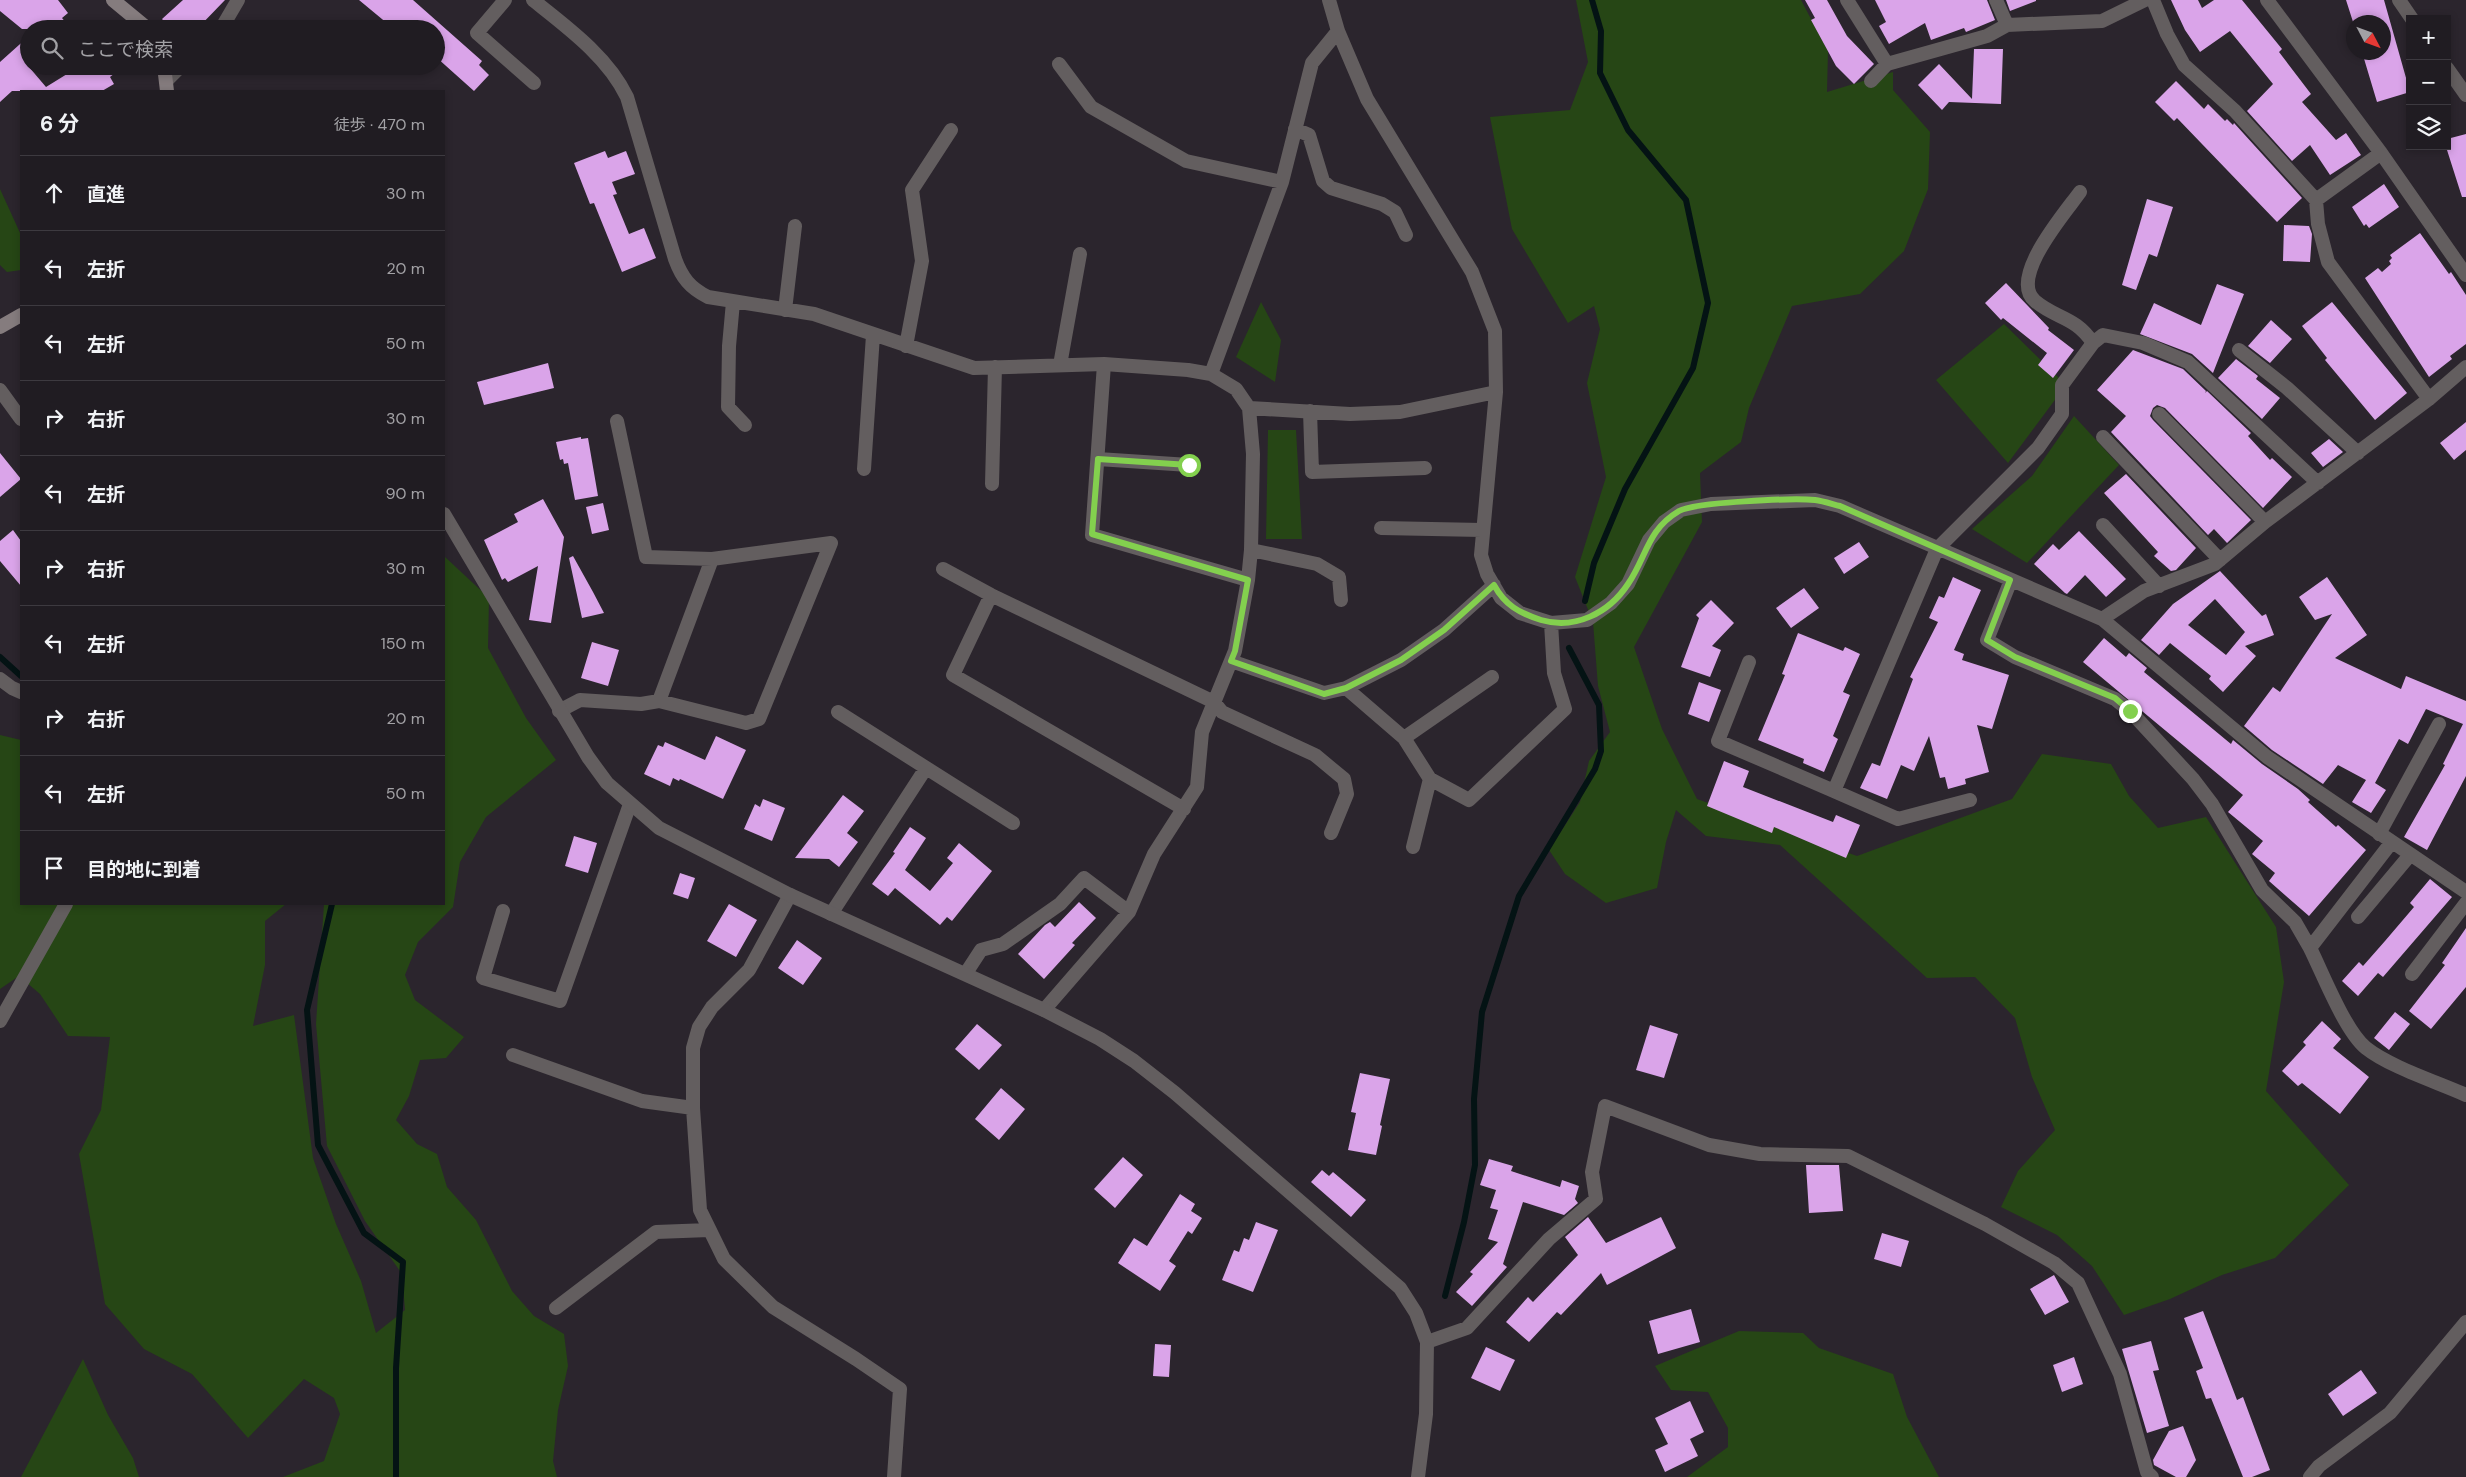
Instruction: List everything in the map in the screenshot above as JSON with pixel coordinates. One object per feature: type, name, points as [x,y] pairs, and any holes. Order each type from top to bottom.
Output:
[{"type":"main road","points":[[113,0],[137,20]]},
{"type":"main road","points":[[0,327],[20,316]]},
{"type":"street","points":[[226,20],[238,0]]},
{"type":"street","points":[[504,0],[477,33],[534,83]]},
{"type":"street","points":[[533,0],[584,43],[620,84],[626,97],[675,259],[682,278],[695,291],[708,297],[733,302],[814,314],[974,368],[1104,364],[1188,370],[1211,374],[1236,389],[1249,408],[1253,454],[1251,550],[1248,580],[1235,651],[1202,732],[1197,787],[1154,854],[1129,912],[1044,1010]]},
{"type":"street","points":[[1330,0],[1338,31],[1367,99],[1472,272],[1495,331],[1496,392],[1481,555],[1501,598],[1520,613],[1551,623],[1587,620],[1611,603],[1628,584],[1649,540],[1664,522],[1682,510],[1711,504],[1815,500],[1840,506],[2102,619],[2267,757],[2391,843],[2466,892]]},
{"type":"street","points":[[1848,0],[1887,64]]},
{"type":"street","points":[[1996,0],[2007,25]]},
{"type":"street","points":[[1871,81],[1887,64],[1987,36],[2007,25],[2102,21],[2145,0]]},
{"type":"street","points":[[2153,0],[2167,34],[2184,64],[2235,111],[2316,200],[2318,224],[2328,262],[2429,399]]},
{"type":"street","points":[[2267,0],[2381,153],[2466,275]]},
{"type":"street","points":[[2399,0],[2409,15]]},
{"type":"street","points":[[1211,374],[1282,182],[1312,62],[1338,31]]},
{"type":"street","points":[[1059,64],[1090,107],[1186,161],[1282,182]]},
{"type":"street","points":[[2451,73],[2466,94]]},
{"type":"street","points":[[906,346],[922,261],[912,190],[951,130]]},
{"type":"street","points":[[1295,130],[1309,136],[1323,181],[1331,188],[1382,204],[1395,212],[1406,235]]},
{"type":"street","points":[[2316,200],[2381,153]]},
{"type":"street","points":[[2080,192],[2036,254],[2027,278],[2027,290],[2034,301],[2083,329],[2093,343]]},
{"type":"street","points":[[785,310],[795,226]]},
{"type":"street","points":[[1060,365],[1080,254]]},
{"type":"street","points":[[733,302],[729,346],[728,407],[745,425]]},
{"type":"street","points":[[1834,791],[1937,549],[2038,448],[2062,414],[2062,385],[2093,343],[2103,334],[2143,343],[2188,362],[2318,483]]},
{"type":"street","points":[[864,469],[873,335]]},
{"type":"street","points":[[2239,350],[2287,388],[2358,453]]},
{"type":"street","points":[[1104,364],[1092,534],[1248,580]]},
{"type":"street","points":[[992,484],[994,367]]},
{"type":"street","points":[[2102,619],[2144,591],[2202,570],[2220,560],[2264,522],[2429,399],[2466,367]]},
{"type":"street","points":[[0,390],[20,418]]},
{"type":"street","points":[[1249,408],[1350,414],[1400,412],[1496,392]]},
{"type":"street","points":[[1310,411],[1312,472],[1425,468]]},
{"type":"street","points":[[2159,414],[2264,522]]},
{"type":"street","points":[[559,711],[580,700],[641,704],[659,701],[746,723],[759,719],[831,543],[712,559],[646,557],[617,420]]},
{"type":"street","points":[[2103,436],[2220,560]]},
{"type":"street","points":[[1098,459],[1189,465]]},
{"type":"street","points":[[445,516],[588,757],[607,783],[658,828],[790,895],[966,974],[1100,1038],[1134,1061],[1175,1093],[1400,1288],[1416,1313],[1427,1342],[1426,1414],[1418,1477]]},
{"type":"street","points":[[2103,525],[2159,586]]},
{"type":"street","points":[[1381,528],[1482,530]]},
{"type":"street","points":[[1251,550],[1317,564],[1339,577],[1341,600]]},
{"type":"street","points":[[659,701],[712,559]]},
{"type":"street","points":[[943,568],[991,595],[1214,702],[1222,712],[1316,755],[1344,779],[1347,794],[1331,833]]},
{"type":"street","points":[[2010,580],[1987,640],[2015,657],[2115,698],[2130,711],[2193,779],[2212,804],[2262,890],[2295,922],[2351,1030],[2364,1047],[2378,1056],[2466,1095]]},
{"type":"street","points":[[1231,661],[1324,694],[1346,688],[1401,660],[1444,630],[1494,585]]},
{"type":"street","points":[[991,595],[953,675],[1184,809]]},
{"type":"street","points":[[1346,688],[1404,738],[1430,779],[1469,800],[1565,709],[1554,672],[1551,623]]},
{"type":"street","points":[[1748,662],[1718,741],[1898,818],[1970,800]]},
{"type":"street","points":[[1404,738],[1492,678]]},
{"type":"street","points":[[0,679],[20,692]]},
{"type":"street","points":[[838,712],[1012,823]]},
{"type":"street","points":[[2379,834],[2439,724]]},
{"type":"street","points":[[831,914],[926,768]]},
{"type":"street","points":[[1413,847],[1430,779]]},
{"type":"street","points":[[503,911],[483,978],[560,1000],[630,804]]},
{"type":"street","points":[[2310,948],[2391,843]]},
{"type":"street","points":[[2358,917],[2410,855]]},
{"type":"street","points":[[966,974],[981,950],[1003,944],[1060,904],[1084,878],[1129,912]]},
{"type":"street","points":[[790,895],[749,970],[712,1007],[699,1027],[693,1048],[693,1108],[700,1210],[724,1259],[773,1307],[900,1389],[894,1477]]},
{"type":"street","points":[[2412,974],[2466,903]]},
{"type":"street","points":[[0,1021],[65,905]]},
{"type":"street","points":[[513,1055],[642,1101],[693,1108]]},
{"type":"street","points":[[1427,1342],[1467,1328],[1549,1239],[1596,1199],[1592,1172],[1605,1106],[1709,1145],[1760,1154],[1848,1156],[1985,1224],[2054,1263],[2078,1283],[2094,1315],[2120,1374],[2147,1472],[2152,1477]]},
{"type":"street","points":[[556,1308],[656,1232],[709,1230]]},
{"type":"street","points":[[2310,1477],[2319,1466],[2390,1413],[2466,1322]]},
{"type":"green space","points":[[1576,0],[1801,0],[1828,51],[1827,92],[1893,72],[1893,90],[1930,132],[1928,189],[1904,251],[1860,294],[1792,306],[1749,408],[1741,442],[1700,473],[1702,522],[1634,647],[1662,729],[1697,799],[1857,856],[2012,799],[2042,754],[2111,764],[2129,796],[2158,828],[2206,817],[2276,927],[2284,982],[2266,1091],[2349,1185],[2275,1258],[2222,1275],[2170,1299],[2124,1315],[2092,1266],[2057,1235],[2001,1207],[2018,1171],[2055,1130],[2032,1077],[2015,1018],[1975,977],[1927,978],[1780,845],[1706,836],[1676,810],[1666,842],[1657,888],[1606,903],[1565,874],[1549,850],[1580,802],[1589,761],[1610,732],[1598,686],[1593,622],[1575,577],[1606,477],[1587,383],[1600,329],[1594,306],[1568,323],[1512,229],[1490,117],[1570,110],[1588,62]]},
{"type":"green space","points":[[0,189],[20,233],[20,270],[7,272],[0,265]]},
{"type":"green space","points":[[1261,302],[1281,340],[1275,382],[1236,357]]},
{"type":"green space","points":[[2004,324],[2066,385],[2008,463],[1936,380]]},
{"type":"green space","points":[[2074,416],[2119,465],[2027,563],[1972,529],[2032,476]]},
{"type":"green space","points":[[1268,430],[1296,430],[1302,539],[1266,539]]},
{"type":"green space","points":[[445,557],[489,598],[488,648],[526,718],[556,760],[486,817],[460,862],[453,907],[418,942],[405,975],[415,1000],[464,1037],[446,1058],[420,1060],[409,1096],[396,1120],[417,1144],[437,1154],[447,1187],[476,1220],[512,1291],[534,1316],[564,1334],[568,1366],[558,1410],[553,1461],[557,1477],[283,1477],[324,1461],[340,1414],[334,1398],[304,1379],[248,1438],[192,1374],[144,1349],[105,1304],[79,1154],[101,1110],[110,1037],[68,1036],[40,994],[19,976],[0,989],[0,735],[20,740],[20,905],[285,905],[265,921],[265,965],[253,1026],[294,1015],[313,1158],[336,1224],[361,1281],[376,1333],[405,1310],[402,1274],[365,1221],[327,1146],[316,1024],[324,905],[445,905]]},
{"type":"green space","points":[[1739,1331],[1803,1333],[1819,1348],[1893,1374],[1907,1417],[1939,1477],[1687,1477],[1728,1447],[1728,1428],[1708,1392],[1671,1390],[1655,1366]]},
{"type":"green space","points":[[83,1359],[108,1415],[133,1458],[139,1477],[21,1477]]},
{"type":"building","points":[[0,0],[58,0],[68,13],[62,18],[64,20],[20,20],[20,27],[0,11]]},
{"type":"building","points":[[183,0],[225,0],[206,20],[162,19]]},
{"type":"building","points":[[359,0],[413,0],[436,20],[383,20]]},
{"type":"building","points":[[1805,0],[1827,0],[1847,36],[1874,64],[1854,84],[1836,66],[1811,20],[1815,18]]},
{"type":"building","points":[[1875,0],[1987,0],[1995,20],[1966,32],[1964,28],[1931,40],[1925,23],[1889,44],[1879,26],[1886,22]]},
{"type":"building","points":[[2006,0],[2036,0],[2036,1],[2010,11]]},
{"type":"building","points":[[2171,0],[2198,0],[2202,8],[2214,0],[2242,0],[2282,49],[2279,52],[2311,94],[2302,102],[2336,140],[2346,133],[2361,155],[2330,175],[2310,145],[2292,161],[2247,111],[2273,84],[2230,31],[2200,52],[2185,30]]},
{"type":"building","points":[[2346,0],[2384,0],[2388,15],[2351,15]]},
{"type":"building","points":[[2391,25],[2406,78],[2406,93],[2377,102],[2364,60],[2391,60]]},
{"type":"building","points":[[445,28],[482,61],[479,65],[489,75],[474,91],[445,65]]},
{"type":"building","points":[[20,44],[20,75],[36,75],[46,87],[65,75],[113,75],[110,77],[114,84],[104,90],[12,91],[0,102],[0,62]]},
{"type":"building","points":[[1974,49],[2003,49],[2001,104],[1949,102],[1942,110],[1918,85],[1939,64],[1972,99]]},
{"type":"building","points":[[2176,81],[2204,109],[2208,104],[2225,121],[2227,119],[2233,125],[2234,123],[2302,198],[2277,222],[2177,118],[2174,121],[2155,102]]},
{"type":"building","points":[[2466,134],[2466,197],[2462,197],[2447,150],[2451,150],[2451,138]]},
{"type":"building","points":[[605,151],[608,158],[626,151],[635,174],[612,182],[617,194],[613,195],[629,234],[644,228],[656,258],[622,272],[594,203],[590,204],[574,163]]},
{"type":"building","points":[[2384,184],[2399,207],[2369,228],[2366,224],[2364,226],[2352,207]]},
{"type":"building","points":[[2147,199],[2173,207],[2157,257],[2149,254],[2136,290],[2122,285]]},
{"type":"building","points":[[2284,225],[2309,226],[2312,234],[2310,262],[2283,261]]},
{"type":"building","points":[[2420,233],[2449,274],[2451,272],[2466,295],[2466,344],[2450,356],[2452,359],[2429,377],[2365,278],[2378,268],[2382,272],[2391,264],[2389,261],[2392,258],[2390,255]]},
{"type":"building","points":[[2006,283],[2049,328],[2048,330],[2074,350],[2053,378],[2038,365],[2047,353],[2003,318],[2001,320],[1985,303]]},
{"type":"building","points":[[2217,284],[2244,294],[2213,373],[2192,354],[2140,334],[2154,303],[2201,325]]},
{"type":"building","points":[[2332,302],[2407,393],[2375,420],[2325,360],[2327,358],[2302,326]]},
{"type":"building","points":[[2271,320],[2292,339],[2270,363],[2248,346]]},
{"type":"building","points":[[2133,350],[2183,369],[2206,391],[2205,393],[2207,391],[2251,433],[2248,436],[2270,460],[2272,458],[2292,477],[2263,508],[2165,408],[2157,405],[2153,408],[2150,416],[2153,420],[2251,520],[2227,543],[2214,529],[2208,535],[2111,432],[2126,416],[2097,390]]},
{"type":"building","points":[[2236,359],[2258,376],[2256,379],[2280,398],[2262,419],[2218,378]]},
{"type":"building","points":[[548,363],[554,388],[484,405],[477,382]]},
{"type":"building","points":[[2466,422],[2466,450],[2454,460],[2440,443]]},
{"type":"building","points":[[581,437],[581,439],[588,438],[598,496],[575,500],[568,463],[564,464],[563,459],[560,460],[556,442]]},
{"type":"building","points":[[2329,439],[2343,452],[2323,467],[2311,453]]},
{"type":"building","points":[[0,453],[20,480],[0,497]]},
{"type":"building","points":[[2126,474],[2196,548],[2176,570],[2171,571],[2154,556],[2158,552],[2104,493]]},
{"type":"building","points":[[543,499],[564,537],[551,623],[529,620],[538,566],[508,582],[505,578],[502,580],[484,540],[518,522],[514,514]]},
{"type":"building","points":[[603,503],[609,530],[592,534],[586,507]]},
{"type":"building","points":[[13,530],[20,540],[20,585],[0,561],[0,541]]},
{"type":"building","points":[[2079,531],[2126,579],[2106,597],[2085,575],[2067,594],[2034,564],[2053,544],[2059,550]]},
{"type":"building","points":[[1859,542],[1869,557],[1844,574],[1834,558]]},
{"type":"building","points":[[573,556],[604,613],[582,618],[569,558]]},
{"type":"building","points":[[2220,571],[2262,616],[2266,614],[2274,635],[2245,646],[2256,656],[2223,692],[2209,679],[2211,676],[2170,643],[2159,655],[2141,640],[2173,604]],"holes":[[[2215,599],[2245,632],[2226,655],[2188,625]]]},
{"type":"building","points":[[1953,577],[1981,590],[1954,650],[1964,654],[1962,660],[2009,675],[1992,729],[1977,725],[1989,772],[1965,779],[1966,784],[1948,789],[1945,777],[1940,778],[1929,736],[1914,771],[1901,765],[1887,799],[1860,788],[1872,763],[1880,766],[1913,679],[1910,677],[1938,622],[1929,618],[1939,596],[1944,598]]},
{"type":"building","points":[[2327,577],[2367,635],[2335,658],[2401,689],[2406,676],[2466,701],[2466,776],[2427,850],[2404,837],[2445,765],[2443,764],[2463,724],[2426,709],[2408,744],[2399,739],[2375,783],[2386,790],[2371,813],[2352,802],[2366,780],[2338,765],[2323,784],[2272,750],[2244,726],[2273,687],[2280,692],[2332,614],[2315,620],[2299,597]]},
{"type":"building","points":[[1804,588],[1819,608],[1791,628],[1776,608]]},
{"type":"building","points":[[1711,600],[1734,623],[1712,646],[1721,650],[1710,677],[1681,667],[1699,618],[1696,615]]},
{"type":"building","points":[[1798,633],[1843,651],[1845,647],[1860,654],[1843,692],[1850,695],[1833,736],[1838,739],[1824,772],[1803,763],[1804,759],[1758,740],[1785,675],[1782,674]]},
{"type":"building","points":[[2104,638],[2126,657],[2129,653],[2147,668],[2144,672],[2231,744],[2233,740],[2262,764],[2298,789],[2310,800],[2308,802],[2366,850],[2309,916],[2269,881],[2275,873],[2252,854],[2263,841],[2228,812],[2243,795],[2083,662]]},
{"type":"building","points":[[592,642],[619,650],[608,686],[581,678]]},
{"type":"building","points":[[1699,682],[1721,690],[1709,722],[1688,714]]},
{"type":"building","points":[[716,736],[746,750],[723,799],[680,779],[679,781],[673,778],[670,786],[644,774],[658,745],[663,747],[665,742],[705,760]]},
{"type":"building","points":[[1724,761],[1749,771],[1743,787],[1833,822],[1836,815],[1860,825],[1846,858],[1774,827],[1772,833],[1707,806]]},
{"type":"building","points":[[843,795],[864,811],[847,833],[858,842],[839,867],[829,859],[795,858]]},
{"type":"building","points":[[763,799],[785,808],[772,841],[744,829],[755,804],[760,807]]},
{"type":"building","points":[[910,827],[926,838],[905,870],[930,891],[953,863],[947,858],[959,843],[992,871],[952,921],[947,917],[940,925],[895,888],[888,896],[872,884],[895,853],[893,852]]},
{"type":"building","points":[[574,836],[597,843],[588,873],[565,866]]},
{"type":"building","points":[[680,873],[695,878],[688,899],[673,894]]},
{"type":"building","points":[[2430,879],[2452,897],[2383,977],[2378,973],[2358,996],[2342,981],[2359,962],[2363,966],[2385,941],[2414,907],[2410,903]]},
{"type":"building","points":[[1079,902],[1096,918],[1072,943],[1075,945],[1044,979],[1018,954],[1045,925],[1050,922],[1055,927]]},
{"type":"building","points":[[729,904],[757,920],[736,957],[707,941]]},
{"type":"building","points":[[2466,928],[2466,987],[2431,1029],[2409,1011],[2445,965],[2442,963]]},
{"type":"building","points":[[797,940],[822,958],[803,985],[778,968]]},
{"type":"building","points":[[2395,1012],[2410,1024],[2389,1050],[2374,1038]]},
{"type":"building","points":[[2322,1021],[2341,1039],[2333,1048],[2369,1077],[2340,1114],[2302,1083],[2298,1086],[2282,1071],[2306,1045],[2303,1042]]},
{"type":"building","points":[[977,1024],[1002,1045],[979,1070],[955,1049]]},
{"type":"building","points":[[1650,1025],[1678,1034],[1664,1078],[1636,1070]]},
{"type":"building","points":[[1360,1073],[1390,1079],[1380,1125],[1382,1126],[1376,1155],[1348,1150],[1356,1113],[1351,1112]]},
{"type":"building","points":[[1001,1088],[1025,1109],[999,1140],[975,1119]]},
{"type":"building","points":[[1123,1157],[1143,1175],[1115,1208],[1094,1189]]},
{"type":"building","points":[[1489,1159],[1513,1166],[1511,1171],[1560,1187],[1562,1180],[1579,1186],[1575,1199],[1578,1203],[1564,1215],[1523,1202],[1503,1264],[1507,1267],[1472,1306],[1456,1292],[1473,1274],[1470,1272],[1498,1242],[1488,1239],[1498,1210],[1490,1208],[1496,1190],[1480,1185]]},
{"type":"building","points":[[1806,1165],[1839,1165],[1843,1211],[1809,1213]]},
{"type":"building","points":[[1322,1170],[1329,1176],[1333,1172],[1366,1200],[1351,1217],[1311,1182]]},
{"type":"building","points":[[1180,1194],[1195,1204],[1191,1211],[1202,1218],[1192,1234],[1188,1231],[1169,1261],[1176,1266],[1160,1291],[1118,1263],[1134,1238],[1147,1246]]},
{"type":"building","points":[[1588,1217],[1606,1243],[1661,1217],[1676,1248],[1607,1285],[1601,1273],[1561,1315],[1557,1312],[1529,1342],[1506,1322],[1528,1297],[1533,1302],[1578,1255],[1565,1237]]},
{"type":"building","points":[[1256,1222],[1278,1230],[1253,1292],[1222,1280],[1234,1250],[1239,1252],[1244,1238],[1249,1240]]},
{"type":"building","points":[[1882,1233],[1909,1241],[1901,1267],[1874,1259]]},
{"type":"building","points":[[2054,1275],[2069,1302],[2045,1315],[2030,1289]]},
{"type":"building","points":[[1691,1309],[1700,1342],[1658,1354],[1649,1321]]},
{"type":"building","points":[[2203,1311],[2237,1400],[2243,1397],[2270,1470],[2252,1477],[2243,1477],[2211,1398],[2206,1399],[2196,1371],[2203,1368],[2184,1318]]},
{"type":"building","points":[[2151,1341],[2159,1370],[2153,1371],[2169,1426],[2147,1433],[2122,1349]]},
{"type":"building","points":[[1155,1344],[1171,1345],[1169,1377],[1153,1376]]},
{"type":"building","points":[[1486,1347],[1515,1360],[1500,1391],[1471,1378]]},
{"type":"building","points":[[2074,1357],[2083,1384],[2062,1392],[2053,1365]]},
{"type":"building","points":[[2361,1370],[2377,1393],[2343,1416],[2328,1394]]},
{"type":"building","points":[[1690,1401],[1704,1432],[1690,1439],[1698,1456],[1665,1472],[1655,1450],[1668,1444],[1655,1418]]},
{"type":"building","points":[[2183,1426],[2196,1460],[2186,1477],[2176,1477],[2154,1465],[2153,1460],[2169,1431]]},
{"type":"waterway","points":[[1585,601],[1594,563],[1625,489],[1693,368],[1708,303],[1686,200],[1628,130],[1600,73],[1601,31],[1592,0]]},
{"type":"waterway","points":[[1445,1296],[1464,1222],[1475,1165],[1474,1099],[1482,1012],[1519,896],[1595,769],[1601,751],[1599,705],[1569,648]]},
{"type":"waterway","points":[[0,657],[20,675]]},
{"type":"waterway","points":[[332,905],[307,1010],[318,1145],[364,1233],[403,1262],[396,1368],[396,1477]]},
{"type":"route","points":[[1189,465],[1098,459],[1092,534],[1248,580],[1235,651],[1231,661],[1324,694],[1346,688],[1401,660],[1444,630],[1494,585],[1501,598],[1520,613],[1551,623],[1587,620],[1611,603],[1628,584],[1649,540],[1664,522],[1682,510],[1711,504],[1815,500],[1840,506],[2010,580],[1987,640],[2015,657],[2115,698],[2130,711]]}]
